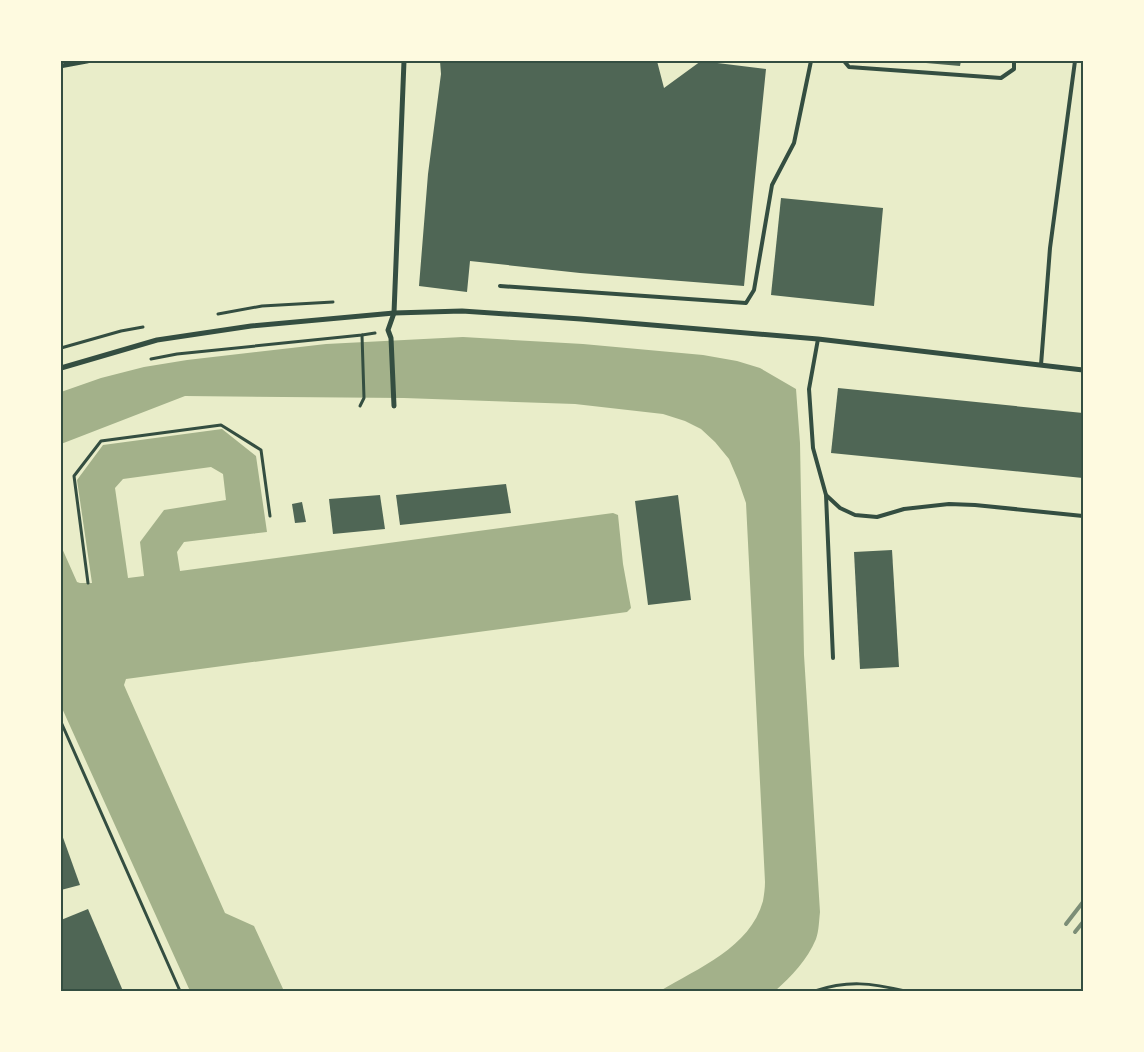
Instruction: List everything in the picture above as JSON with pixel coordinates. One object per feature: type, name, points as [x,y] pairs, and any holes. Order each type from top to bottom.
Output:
[{"type":"street","points":[[61,66],[88,61]]},
{"type":"street","points":[[394,406],[388,330],[394,313],[404,61]]},
{"type":"street","points":[[61,368],[157,340],[251,326],[394,313],[462,311],[818,339],[1083,370]]},
{"type":"lane","points":[[500,286],[746,303],[754,290],[772,185],[794,143],[811,61]]},
{"type":"lane","points":[[844,61],[849,67],[1001,78],[1014,69],[1014,61]]},
{"type":"lane","points":[[1041,365],[1050,248],[1075,61]]},
{"type":"lane","points":[[818,339],[809,389],[812,448],[826,495],[833,658]]},
{"type":"lane","points":[[826,495],[840,508],[848,512],[856,515],[877,517],[904,509],[949,504],[1083,516]]},
{"type":"path","points":[[144,360],[177,354],[362,335],[388,330]]},
{"type":"path","points":[[360,406],[364,398],[362,335]]},
{"type":"path","points":[[88,583],[74,476],[101,441],[221,424],[261,450],[270,516]]},
{"type":"path","points":[[61,722],[180,991]]},
{"type":"path","points":[[814,991],[831,985],[859,983],[905,991]]},
{"type":"shaded area","points":[[463,337],[583,344],[703,355],[737,361],[760,368],[796,389],[800,443],[804,655],[820,912],[818,933],[812,947],[799,967],[775,991],[660,991],[706,965],[735,944],[747,932],[756,917],[763,901],[765,887],[746,503],[729,459],[701,429],[685,421],[663,414],[575,404],[404,398],[185,396],[61,444],[61,392],[101,378],[144,367],[187,360],[326,344]]},
{"type":"shaded area","points":[[222,429],[256,456],[267,532],[184,542],[177,552],[180,571],[613,513],[618,515],[623,564],[631,608],[627,612],[126,679],[124,685],[225,913],[254,926],[284,991],[190,991],[61,706],[61,546],[77,582],[92,583],[77,480],[103,445]],"holes":[[[211,467],[223,474],[226,500],[164,510],[140,542],[144,576],[128,578],[115,488],[123,479]]]},
{"type":"building","points":[[440,61],[657,61],[664,88],[701,61],[766,69],[744,286],[580,273],[470,261],[467,292],[419,286],[428,174],[441,74]]},
{"type":"building","points":[[926,61],[961,61],[960,66],[926,63]]},
{"type":"building","points":[[781,198],[883,208],[874,306],[771,295]]},
{"type":"building","points":[[838,388],[1083,413],[1083,478],[831,453]]},
{"type":"building","points":[[506,484],[511,513],[400,525],[396,495]]},
{"type":"building","points":[[380,495],[385,529],[333,534],[329,499]]},
{"type":"building","points":[[678,495],[691,600],[648,605],[635,501]]},
{"type":"building","points":[[302,502],[306,522],[295,523],[292,504]]},
{"type":"building","points":[[892,550],[899,667],[860,669],[854,552]]},
{"type":"building","points":[[61,832],[80,885],[61,890]]},
{"type":"building","points":[[88,909],[123,991],[61,991],[61,920]]},
{"type":"railway","points":[[1066,924],[1083,902]]},
{"type":"railway","points":[[1075,932],[1083,922]]}]
